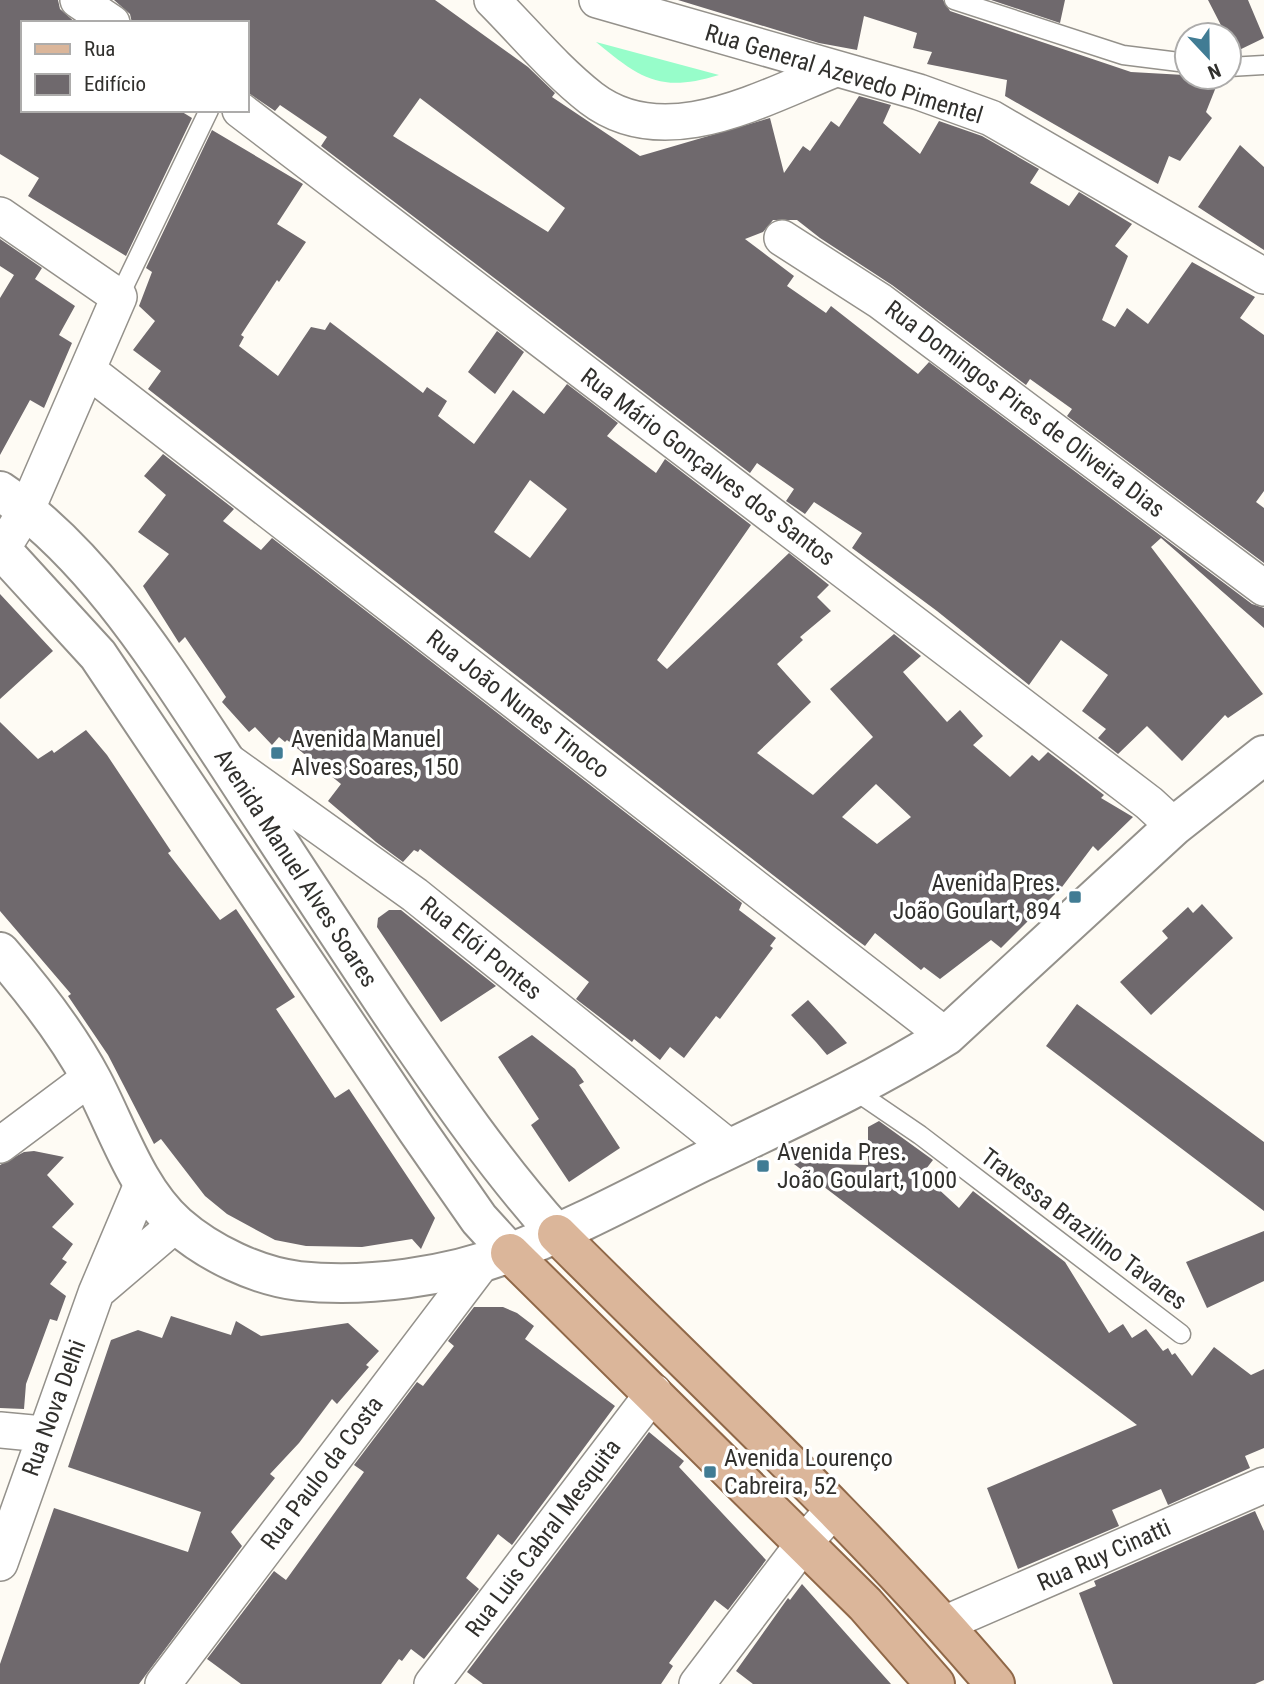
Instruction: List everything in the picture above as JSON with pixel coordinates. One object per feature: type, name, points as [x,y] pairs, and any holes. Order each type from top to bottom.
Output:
[{"type":"main road","name":"Avenida Manuel Alves Soares","points":[[13,500],[64,545],[166,670],[453,1104],[519,1191],[557,1234]]},
{"type":"main road","name":"Avenida Manuel Alves Soares","points":[[1,549],[98,655],[417,1130],[480,1219],[496,1258]]},
{"type":"main road","points":[[0,952],[52,1016],[91,1077],[143,1182],[176,1224],[208,1247],[248,1267],[297,1280],[352,1282],[410,1277],[496,1258],[557,1234],[855,1090],[946,1036],[1174,826],[1264,755]]},
{"type":"main road","points":[[557,1234],[834,1509],[944,1624],[995,1684]]},
{"type":"main road","points":[[496,1258],[654,1392],[865,1604],[935,1684]]},
{"type":"street","points":[[78,0],[109,21]]},
{"type":"street","points":[[492,0],[592,98],[623,116],[652,122],[683,122],[714,114],[833,70]]},
{"type":"street","name":"Rua General Azevedo Pimentel","points":[[597,0],[833,70],[919,92],[991,118],[1264,276]]},
{"type":"street","name":"Rua Mário Gonçalves dos Santos","points":[[243,112],[1149,803],[1174,826]]},
{"type":"street","points":[[0,215],[119,297],[89,371],[13,500]]},
{"type":"street","name":"Rua Domingos Pires de Oliveira Dias","points":[[782,238],[880,301],[1264,588]]},
{"type":"street","name":"Rua João Nunes Tinoco","points":[[89,371],[946,1036]]},
{"type":"street","name":"Avenida Manuel Alves Soares","points":[[1,549],[13,500]]},
{"type":"street","name":"Rua Elói Pontes","points":[[224,758],[415,895],[731,1149]]},
{"type":"street","points":[[0,1145],[91,1077]]},
{"type":"street","name":"Rua Nova Delhi","points":[[0,1563],[43,1434],[96,1293],[143,1182]]},
{"type":"street","name":"Rua Nova Delhi","points":[[96,1293],[176,1224]]},
{"type":"street","name":"Rua Paulo da Costa","points":[[163,1684],[496,1258]]},
{"type":"street","name":"Rua Luis Cabral Mesquita","points":[[432,1684],[654,1392]]},
{"type":"street","points":[[0,1430],[43,1434]]},
{"type":"street","name":"Rua Ruy Cinatti","points":[[944,1624],[1264,1485]]},
{"type":"street","points":[[697,1684],[804,1543],[834,1509]]},
{"type":"lane","points":[[954,0],[1123,55],[1173,61]]},
{"type":"lane","points":[[1243,66],[1264,65]]},
{"type":"lane","points":[[119,297],[208,112]]},
{"type":"lane","name":"Travessa Brazilino Tavares","points":[[855,1090],[920,1135],[1181,1334]]},
{"type":"green space","points":[[596,42],[719,75],[681,83],[652,79],[626,65]]},
{"type":"building","points":[[0,0],[58,0],[60,9],[74,21],[21,21],[21,112],[182,112],[192,118],[126,256],[28,196],[39,178],[0,154]]},
{"type":"building","points":[[114,0],[435,0],[528,67],[555,93],[552,97],[640,156],[770,118],[784,173],[803,146],[810,151],[831,121],[839,127],[859,96],[891,105],[883,123],[920,154],[939,121],[982,136],[1039,169],[1030,183],[1069,206],[1079,192],[1132,224],[1115,246],[1128,256],[1102,320],[1115,327],[1127,308],[1148,324],[1192,262],[1255,297],[1240,318],[1264,335],[1264,491],[1256,502],[1264,508],[1264,563],[1067,416],[1072,409],[1030,379],[1026,385],[892,285],[797,220],[773,220],[763,232],[745,239],[794,276],[787,286],[826,313],[831,306],[918,374],[929,362],[1252,604],[1264,608],[1264,628],[1161,538],[1151,547],[1263,694],[1228,718],[1225,715],[1182,761],[1147,726],[1118,754],[1098,738],[1106,729],[1082,711],[1108,675],[1061,640],[1029,685],[937,611],[852,548],[862,533],[814,502],[805,514],[786,501],[794,489],[757,463],[750,473],[321,146],[327,137],[280,105],[275,111],[248,93],[248,21],[132,21],[130,14]],"holes":[[[420,98],[565,208],[548,232],[393,136]]]},
{"type":"building","points":[[678,0],[943,0],[950,11],[1131,72],[1173,74],[1173,91],[1214,91],[1206,112],[1212,118],[1180,161],[1169,156],[1158,184],[1005,96],[1007,80],[927,64],[932,52],[913,48],[917,33],[864,16],[857,50],[819,43]]},
{"type":"building","points":[[991,0],[1065,0],[1060,23]]},
{"type":"building","points":[[1208,0],[1248,0],[1264,38],[1243,48],[1243,21],[1219,21]]},
{"type":"building","points":[[212,130],[303,184],[277,224],[306,242],[241,335],[244,337],[239,346],[278,376],[311,327],[325,330],[330,322],[423,393],[427,387],[447,401],[438,416],[474,444],[513,390],[544,414],[567,384],[618,423],[607,436],[656,473],[665,459],[751,525],[657,660],[667,669],[789,553],[829,585],[817,597],[831,611],[800,637],[803,640],[777,664],[811,702],[757,753],[813,795],[873,737],[830,689],[894,634],[921,656],[903,672],[947,722],[960,710],[983,736],[973,745],[1010,777],[1032,755],[1039,761],[1048,752],[1104,795],[1101,798],[1133,817],[1098,851],[1093,846],[1062,887],[1001,948],[991,940],[940,979],[924,967],[921,970],[875,933],[865,946],[148,389],[161,371],[133,350],[155,321],[139,306],[152,272],[146,268]],"holes":[[[530,480],[567,509],[530,558],[494,532]],[[876,784],[911,817],[877,844],[842,817]]]},
{"type":"building","points":[[1240,145],[1264,167],[1264,250],[1198,207]]},
{"type":"building","points":[[0,239],[42,268],[35,279],[75,306],[59,335],[72,343],[44,408],[30,400],[0,455],[0,298],[14,275],[0,266]]},
{"type":"building","points":[[497,331],[524,352],[495,394],[468,372]]},
{"type":"building","points":[[163,454],[234,509],[223,521],[261,550],[272,538],[742,903],[739,910],[776,938],[770,946],[773,948],[720,1019],[716,1016],[684,1058],[670,1047],[660,1060],[576,999],[589,982],[420,849],[418,852],[414,850],[403,862],[376,842],[328,801],[341,784],[287,740],[285,742],[279,737],[272,745],[255,727],[249,732],[222,702],[226,697],[185,637],[179,643],[143,586],[169,554],[138,532],[166,495],[144,476]]},
{"type":"building","points":[[0,594],[53,651],[0,699]]},
{"type":"building","points":[[0,722],[38,759],[52,750],[54,753],[86,730],[107,755],[171,851],[168,853],[220,920],[236,909],[295,997],[276,1009],[335,1098],[349,1089],[435,1218],[421,1249],[412,1239],[362,1247],[306,1246],[275,1240],[227,1214],[205,1196],[161,1139],[154,1144],[108,1055],[68,996],[71,994],[0,911]]},
{"type":"building","points":[[1202,904],[1233,938],[1151,1015],[1120,982],[1168,938],[1162,931],[1188,907],[1193,913]]},
{"type":"building","points":[[389,910],[401,910],[496,986],[441,1022],[377,927],[378,918]]},
{"type":"building","points":[[808,1000],[847,1043],[827,1055],[791,1015]]},
{"type":"building","points":[[1077,1004],[1264,1142],[1264,1211],[1046,1046]]},
{"type":"building","points":[[532,1035],[575,1069],[584,1082],[579,1085],[620,1148],[569,1182],[531,1125],[539,1119],[498,1057]]},
{"type":"building","points":[[879,1121],[933,1160],[922,1174],[959,1208],[973,1191],[1065,1262],[1109,1333],[1123,1324],[1132,1338],[1146,1329],[1163,1351],[1168,1348],[1172,1355],[1175,1353],[1192,1376],[1214,1347],[1251,1375],[1264,1369],[1264,1448],[1245,1456],[1250,1468],[1168,1505],[1161,1489],[1112,1510],[1119,1526],[1018,1569],[987,1488],[1137,1425],[794,1164],[818,1153],[829,1164],[868,1165],[868,1127]]},
{"type":"building","points":[[34,1151],[64,1157],[47,1175],[74,1204],[52,1227],[73,1244],[62,1259],[67,1262],[50,1284],[66,1296],[57,1321],[50,1319],[26,1384],[24,1409],[0,1408],[0,1165],[24,1152]]},
{"type":"building","points":[[1264,1231],[1264,1281],[1207,1308],[1186,1262]]},
{"type":"building","points":[[474,1307],[503,1307],[517,1313],[534,1326],[525,1339],[615,1406],[512,1545],[498,1534],[466,1578],[479,1589],[424,1659],[411,1649],[402,1661],[399,1659],[381,1684],[241,1684],[207,1659],[274,1571],[286,1580],[364,1472],[354,1465],[417,1382],[423,1386],[454,1346],[448,1341]]},
{"type":"building","points":[[171,1316],[231,1335],[236,1321],[261,1336],[348,1323],[379,1351],[337,1404],[332,1399],[299,1443],[270,1474],[275,1478],[231,1532],[242,1546],[139,1684],[0,1684],[0,1664],[54,1508],[188,1552],[201,1512],[68,1467],[111,1340],[138,1330],[162,1338]]},
{"type":"building","points":[[649,1432],[684,1461],[679,1467],[766,1560],[728,1610],[715,1600],[669,1663],[673,1666],[661,1684],[483,1684],[467,1672]]},
{"type":"building","points":[[1255,1511],[1264,1531],[1264,1680],[1255,1684],[1113,1684],[1079,1593],[1096,1586],[1094,1581]]},
{"type":"building","points":[[802,1584],[891,1684],[753,1684],[736,1671],[788,1598],[790,1600]]},
{"type":"place","name":"Avenida Manuel Alves Soares, 150","points":[[277,753]]},
{"type":"place","name":"Avenida Pres. João Goulart, 894","points":[[1075,897]]},
{"type":"place","name":"Avenida Pres. João Goulart, 1000","points":[[763,1166]]},
{"type":"place","name":"Avenida Lourenço Cabreira, 52","points":[[710,1472]]}]
